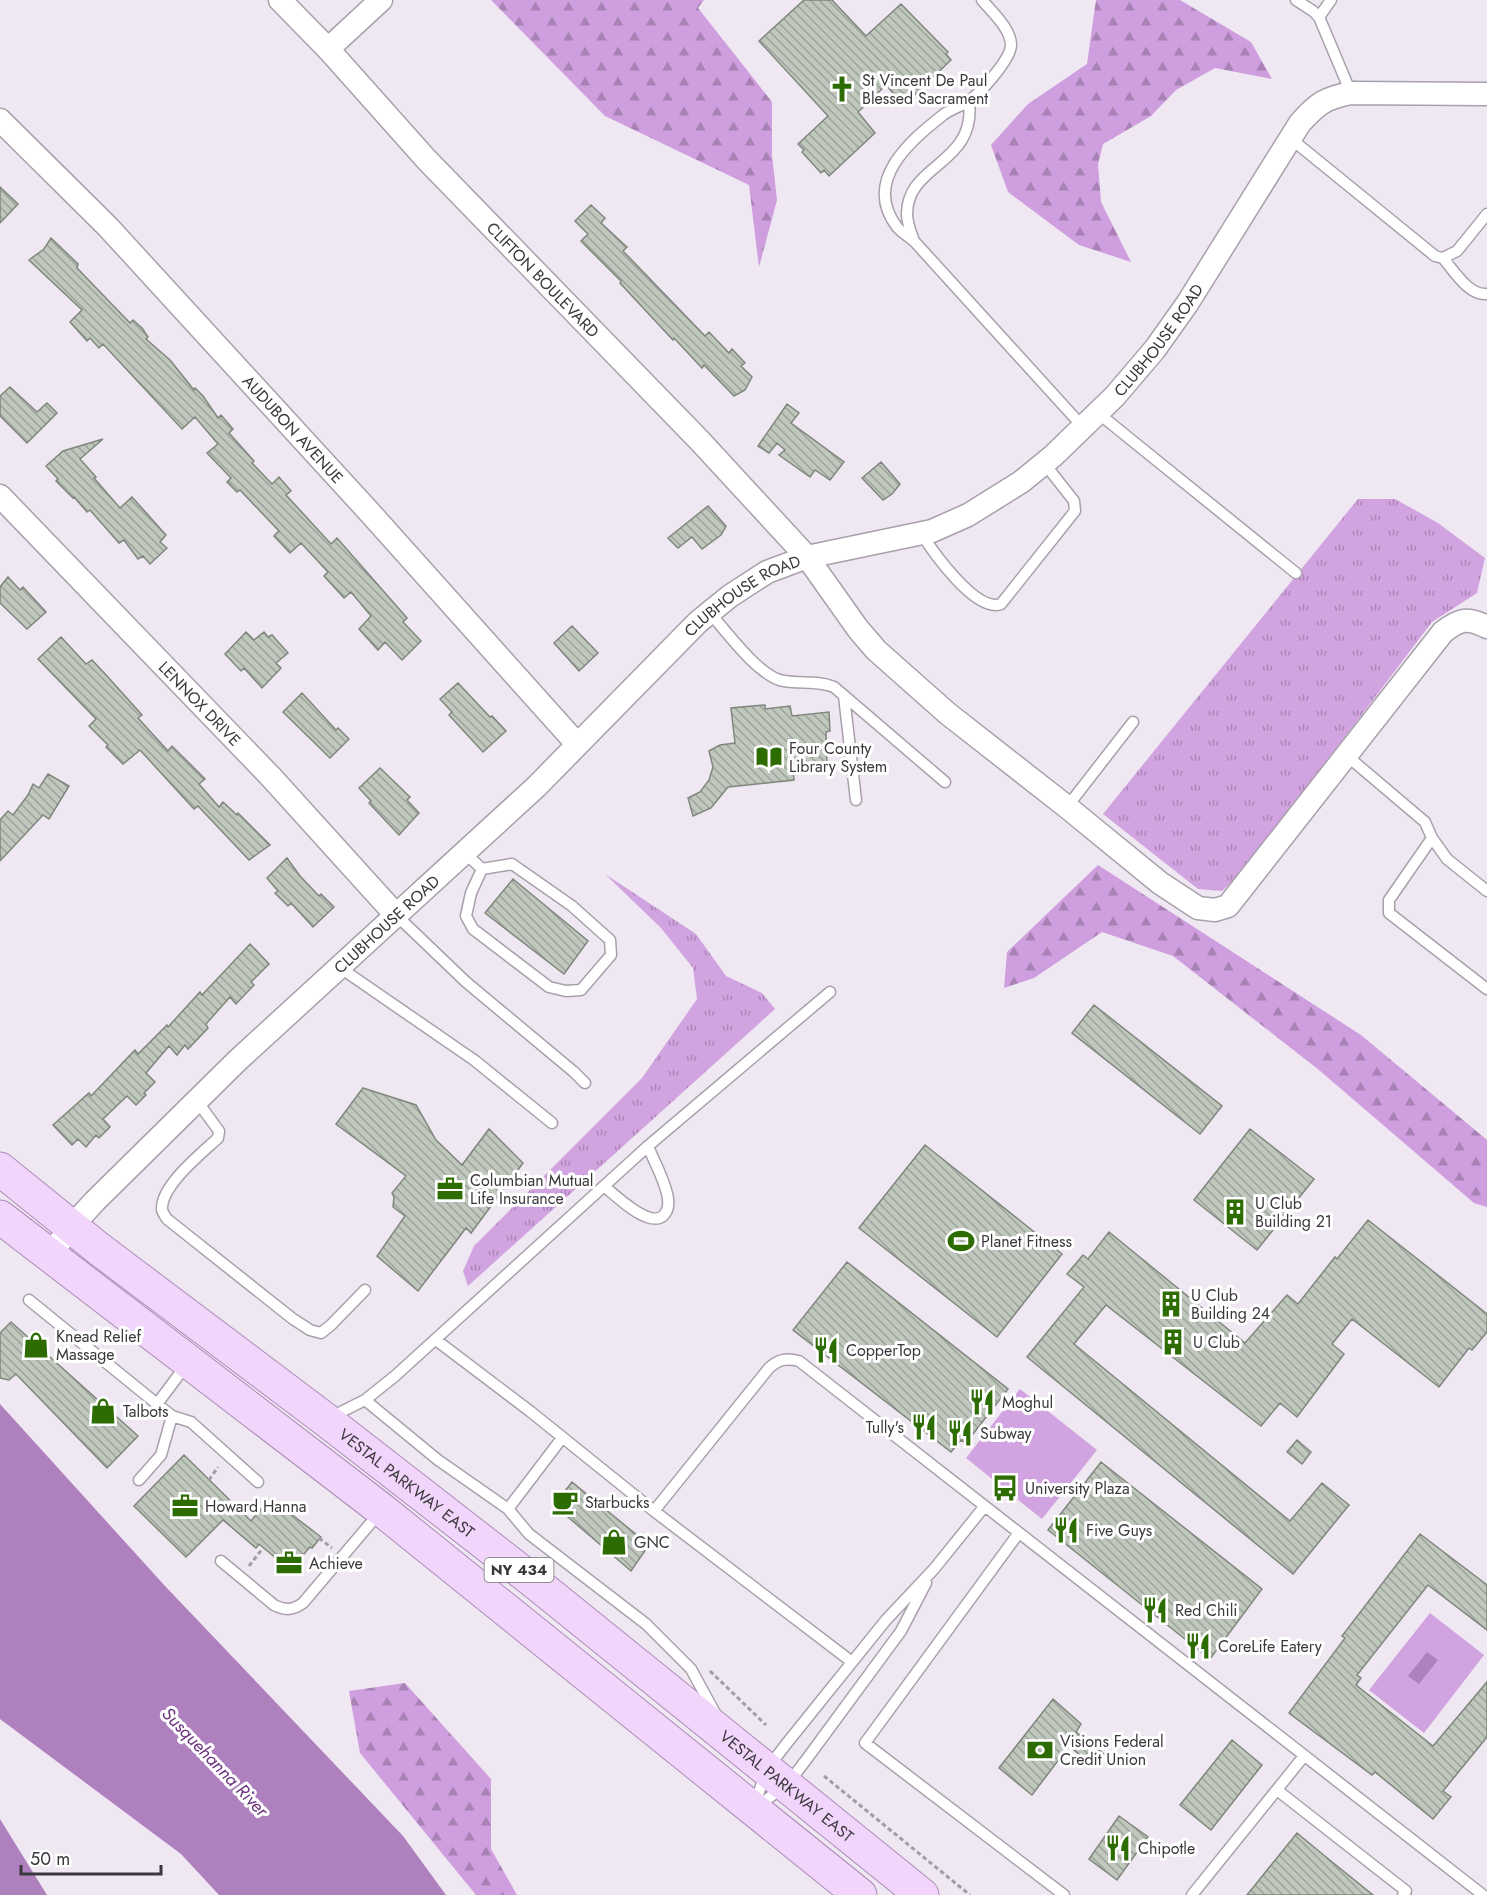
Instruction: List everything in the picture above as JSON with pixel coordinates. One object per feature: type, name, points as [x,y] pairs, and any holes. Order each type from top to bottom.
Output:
[{"type":"main road","name":"VESTAL PARKWAY EAST","points":[[0,1169],[71,1227],[532,1580],[922,1895]]},
{"type":"main road","name":"NY 434","points":[[0,1217],[382,1510],[860,1895]]},
{"type":"street","name":"CLIFTON BOULEVARD","points":[[280,0],[328,49],[426,159],[700,441],[807,557],[858,629],[876,650],[947,713],[1161,883],[1198,909],[1215,910],[1228,906],[1443,632],[1455,623],[1470,619],[1487,627]]},
{"type":"street","points":[[328,49],[381,0]]},
{"type":"street","name":"CLUBHOUSE ROAD","points":[[49,1256],[71,1227],[238,1060],[536,787],[710,613],[730,596],[767,572],[807,557],[932,531],[968,515],[1021,482],[1044,463],[1115,396],[1155,349],[1187,304],[1290,138],[1313,107],[1329,97],[1351,93],[1487,94]]},
{"type":"street","name":"AUDUBON AVENUE","points":[[0,120],[108,227],[380,524],[577,744]]},
{"type":"street","name":"LENNOX DRIVE","points":[[0,496],[271,777],[396,915]]},
{"type":"lane","points":[[982,0],[1009,34],[1010,52],[1003,65],[969,101],[942,116],[893,163],[885,186],[885,200],[889,214],[898,228],[914,241],[1090,420],[1296,573]]},
{"type":"lane","points":[[1296,0],[1319,17],[1351,93]]},
{"type":"lane","points":[[1319,17],[1331,0]]},
{"type":"lane","points":[[914,241],[906,217],[912,193],[923,178],[957,150],[968,129],[971,115],[969,101]]},
{"type":"lane","points":[[1290,138],[1422,246],[1435,256],[1443,258],[1470,289],[1479,294],[1487,294]]},
{"type":"lane","points":[[1443,258],[1456,251],[1487,214]]},
{"type":"lane","points":[[921,533],[952,576],[985,603],[997,605],[1001,603],[1075,511],[1074,501],[1044,463]]},
{"type":"lane","points":[[710,613],[741,650],[771,677],[783,681],[823,683],[834,687],[945,782]]},
{"type":"lane","points":[[844,696],[856,800]]},
{"type":"lane","points":[[1068,807],[1133,722]]},
{"type":"lane","points":[[1346,755],[1425,822],[1432,838],[1447,860],[1487,891]]},
{"type":"lane","points":[[1432,838],[1389,900],[1389,913],[1487,988]]},
{"type":"lane","points":[[465,853],[482,869]]},
{"type":"lane","points":[[512,864],[572,906],[610,940],[611,955],[580,990],[566,991],[549,987],[473,929],[466,916],[471,893],[482,869],[512,864]]},
{"type":"lane","points":[[396,915],[466,982],[574,1071],[585,1083]]},
{"type":"lane","points":[[339,967],[474,1060],[552,1123]]},
{"type":"lane","points":[[326,1420],[365,1400],[436,1340],[648,1146],[830,992]]},
{"type":"lane","points":[[197,1101],[216,1125],[219,1131],[218,1137],[172,1183],[162,1210],[167,1219],[310,1330],[321,1333],[364,1290]]},
{"type":"lane","points":[[604,1186],[641,1215],[654,1219],[663,1215],[668,1208],[667,1194],[648,1146]]},
{"type":"lane","points":[[29,1300],[172,1416],[191,1422],[258,1482]]},
{"type":"lane","points":[[436,1340],[852,1662]]},
{"type":"lane","points":[[654,1511],[769,1368],[783,1359],[799,1360],[1018,1534],[1483,1895]]},
{"type":"lane","points":[[157,1404],[189,1361]]},
{"type":"lane","points":[[365,1400],[438,1460],[508,1509],[529,1534],[643,1619],[691,1669],[731,1740]]},
{"type":"lane","points":[[140,1480],[161,1455],[172,1416]]},
{"type":"lane","points":[[508,1509],[562,1437]]},
{"type":"lane","points":[[753,1809],[777,1777],[852,1662],[886,1620],[934,1569],[984,1507]]},
{"type":"lane","points":[[221,1561],[274,1605],[283,1609],[294,1609],[303,1603],[382,1510]]},
{"type":"lane","points":[[1018,1534],[865,1743],[1064,1895]]},
{"type":"lane","points":[[753,1809],[777,1777],[901,1631],[934,1569]]},
{"type":"lane","points":[[1192,1895],[1304,1756]]},
{"type":"lane","points":[[1277,1790],[1407,1894]]},
{"type":"path","points":[[240,1577],[263,1548]]},
{"type":"path","points":[[702,1664],[766,1725]]},
{"type":"path","points":[[824,1776],[970,1895]]},
{"type":"green space","points":[[491,0],[704,0],[698,8],[772,102],[772,155],[777,200],[759,267],[749,185],[605,116]]},
{"type":"green space","points":[[1096,0],[1180,0],[1251,42],[1272,79],[1215,68],[1176,90],[1151,116],[1103,144],[1098,164],[1101,202],[1131,262],[1079,245],[1008,192],[991,145],[1028,104],[1087,64]]},
{"type":"green space","points":[[1358,499],[1395,499],[1438,523],[1485,558],[1477,593],[1432,622],[1242,873],[1222,891],[1198,889],[1103,814]]},
{"type":"green space","points":[[1098,865],[1361,1035],[1487,1140],[1487,1207],[1474,1203],[1319,1070],[1173,956],[1102,932],[1034,978],[1004,988],[1007,952]]},
{"type":"green space","points":[[605,874],[696,934],[726,976],[762,993],[775,1009],[468,1286],[463,1271],[474,1246],[642,1078],[697,999],[693,968],[661,928]]},
{"type":"green space","points":[[1020,1389],[1097,1450],[1042,1519],[966,1458]]},
{"type":"green space","points":[[1430,1613],[1484,1655],[1424,1733],[1369,1690]]},
{"type":"green space","points":[[405,1683],[491,1779],[491,1849],[517,1895],[476,1895],[360,1753],[349,1691]]},
{"type":"water","name":"Susquehanna River","points":[[0,1404],[165,1586],[403,1836],[446,1895],[219,1895],[181,1854],[0,1719]]},
{"type":"water","points":[[1427,1652],[1438,1660],[1419,1684],[1408,1676]]},
{"type":"water","points":[[0,1819],[47,1895],[0,1895]]},
{"type":"building","name":"St Vincent De Paul Blessed Sacrament","points":[[804,0],[832,0],[866,36],[901,4],[948,52],[946,54],[951,60],[906,103],[901,96],[898,99],[886,85],[858,112],[875,133],[829,176],[824,170],[821,173],[802,152],[804,150],[798,144],[828,116],[759,41]]},
{"type":"building","points":[[0,187],[18,204],[0,223]]},
{"type":"building","points":[[591,205],[605,218],[601,223],[627,247],[623,251],[705,336],[709,332],[729,353],[732,349],[745,363],[741,366],[752,377],[745,390],[734,396],[704,365],[702,368],[581,241],[588,234],[575,221]]},
{"type":"building","points":[[51,238],[78,264],[77,268],[130,323],[133,320],[142,328],[148,337],[146,339],[170,360],[194,390],[195,388],[203,396],[218,418],[221,415],[233,429],[229,433],[254,461],[252,463],[272,484],[279,477],[291,491],[286,495],[331,544],[337,538],[407,618],[403,622],[421,641],[402,660],[385,642],[378,650],[359,629],[371,616],[351,592],[344,598],[324,576],[328,572],[301,543],[290,553],[274,536],[279,531],[240,490],[237,492],[227,482],[231,478],[207,453],[218,444],[195,417],[182,429],[103,344],[99,348],[90,338],[87,341],[70,322],[82,310],[29,260],[44,249]]},
{"type":"building","points":[[10,387],[37,412],[47,403],[57,413],[27,443],[0,416],[0,396]]},
{"type":"building","points":[[787,404],[799,413],[791,423],[844,462],[830,480],[815,470],[810,477],[779,455],[785,450],[777,443],[769,453],[758,446]]},
{"type":"building","points":[[103,439],[80,459],[120,508],[132,497],[166,535],[160,542],[167,548],[150,564],[143,556],[138,559],[124,540],[119,543],[90,510],[87,512],[56,481],[58,479],[46,466],[63,451]]},
{"type":"building","points":[[881,462],[900,484],[883,500],[862,478]]},
{"type":"building","points":[[708,506],[726,526],[721,535],[702,549],[692,537],[678,548],[668,538]]},
{"type":"building","points":[[8,577],[20,590],[23,587],[46,612],[27,629],[0,603],[0,587]]},
{"type":"building","points":[[572,626],[598,653],[579,671],[554,643]]},
{"type":"building","points":[[246,632],[254,640],[264,632],[268,637],[272,635],[288,653],[276,663],[281,668],[262,688],[244,668],[241,671],[225,654]]},
{"type":"building","points":[[61,637],[86,664],[92,660],[142,715],[138,718],[168,751],[172,746],[205,779],[199,784],[219,807],[223,802],[237,815],[238,813],[270,845],[249,860],[198,806],[194,809],[140,750],[123,764],[89,726],[96,719],[38,659]]},
{"type":"building","points":[[458,683],[506,731],[483,752],[449,715],[452,712],[440,699]]},
{"type":"building","points":[[302,693],[336,730],[338,728],[349,739],[330,758],[283,712]]},
{"type":"building","name":"Four County Library System","points":[[765,705],[765,709],[790,706],[792,716],[829,712],[830,731],[826,732],[827,766],[793,770],[794,780],[728,787],[711,808],[693,816],[688,798],[700,792],[709,780],[713,767],[709,751],[720,745],[735,743],[731,708]]},
{"type":"building","points":[[380,768],[410,797],[407,800],[419,813],[399,835],[369,803],[371,801],[359,788]]},
{"type":"building","points":[[48,774],[69,786],[49,819],[43,815],[0,861],[0,820],[8,811],[13,815],[33,784],[39,788]]},
{"type":"building","points":[[287,858],[319,896],[321,894],[334,907],[313,927],[291,903],[288,906],[275,893],[278,891],[267,878]]},
{"type":"building","points":[[513,879],[588,941],[564,974],[485,913]]},
{"type":"building","points":[[250,944],[269,964],[251,982],[254,985],[236,1004],[230,997],[206,1024],[208,1028],[188,1049],[185,1045],[177,1055],[169,1046],[146,1073],[155,1082],[144,1093],[146,1095],[136,1105],[127,1096],[103,1119],[110,1127],[99,1138],[96,1135],[86,1147],[78,1139],[72,1145],[53,1125],[89,1093],[91,1096],[135,1050],[138,1054],[167,1025],[168,1027],[200,992],[202,995]]},
{"type":"building","points":[[1094,1005],[1222,1106],[1200,1134],[1072,1033]]},
{"type":"building","name":"Columbian Mutual Life Insurance","points":[[363,1088],[416,1105],[436,1140],[462,1165],[489,1129],[523,1163],[471,1233],[466,1228],[418,1291],[377,1256],[405,1216],[393,1207],[392,1193],[406,1176],[336,1124]]},
{"type":"building","points":[[1250,1129],[1314,1179],[1257,1250],[1194,1200]]},
{"type":"building","name":"Planet Fitness","points":[[925,1145],[1062,1254],[997,1337],[859,1228]]},
{"type":"building","points":[[1368,1220],[1487,1314],[1487,1332],[1472,1350],[1469,1348],[1439,1387],[1352,1319],[1332,1344],[1344,1354],[1297,1417],[1280,1403],[1261,1426],[1106,1305],[1074,1344],[1290,1521],[1322,1483],[1349,1505],[1293,1574],[1027,1357],[1084,1287],[1067,1274],[1083,1255],[1088,1259],[1109,1232],[1245,1343],[1287,1295],[1298,1304]]},
{"type":"building","points":[[847,1262],[1008,1389],[966,1443],[961,1440],[951,1452],[793,1330]]},
{"type":"building","points":[[11,1322],[138,1436],[107,1468],[16,1374],[9,1380],[0,1378],[0,1333]]},
{"type":"building","points":[[1297,1440],[1311,1452],[1302,1464],[1287,1452]]},
{"type":"building","name":"Howard Hanna","points":[[184,1455],[251,1521],[270,1498],[321,1537],[290,1570],[259,1544],[256,1548],[223,1520],[186,1557],[134,1506]]},
{"type":"building","points":[[1101,1462],[1262,1589],[1210,1659],[1048,1530]]},
{"type":"building","points":[[572,1482],[649,1545],[631,1571],[554,1505]]},
{"type":"building","points":[[1420,1534],[1487,1585],[1487,1630],[1428,1585],[1357,1675],[1361,1678],[1356,1685],[1433,1746],[1487,1682],[1487,1737],[1443,1791],[1451,1797],[1433,1819],[1375,1772],[1372,1775],[1289,1713],[1345,1638],[1342,1636]]},
{"type":"building","name":"Visions Federal Credit Union","points":[[1053,1699],[1081,1724],[1076,1732],[1104,1754],[1094,1767],[1069,1746],[1032,1795],[999,1768]]},
{"type":"building","points":[[1232,1740],[1262,1765],[1211,1830],[1180,1805]]},
{"type":"building","name":"Chipotle","points":[[1119,1816],[1148,1837],[1117,1880],[1089,1859]]},
{"type":"building","points":[[1297,1833],[1326,1857],[1373,1895],[1247,1895]]},
{"type":"place","name":"St Vincent De Paul Blessed Sacrament","points":[[842,89]]},
{"type":"place","name":"Four County Library System","points":[[769,757]]},
{"type":"place","name":"Columbian Mutual Life Insurance","points":[[450,1189]]},
{"type":"place","name":"U Club Building 21","points":[[1235,1212]]},
{"type":"place","name":"Planet Fitness","points":[[961,1241]]},
{"type":"place","name":"U Club Building 24","points":[[1171,1304]]},
{"type":"place","name":"U Club","points":[[1173,1342]]},
{"type":"place","name":"Knead Relief Massage","points":[[36,1345]]},
{"type":"place","name":"CopperTop","points":[[826,1350]]},
{"type":"place","name":"Moghul","points":[[982,1402]]},
{"type":"place","name":"Talbots","points":[[103,1411]]},
{"type":"place","name":"Tully's","points":[[924,1427]]},
{"type":"place","name":"Subway","points":[[960,1433]]},
{"type":"place","name":"University Plaza","points":[[1005,1488]]},
{"type":"place","name":"Starbucks","points":[[565,1502]]},
{"type":"place","name":"Howard Hanna","points":[[185,1506]]},
{"type":"place","name":"Five Guys","points":[[1066,1530]]},
{"type":"place","name":"GNC","points":[[614,1542]]},
{"type":"place","name":"Achieve","points":[[289,1563]]},
{"type":"place","name":"Red Chili","points":[[1155,1610]]},
{"type":"place","name":"CoreLife Eatery","points":[[1198,1646]]},
{"type":"place","name":"Visions Federal Credit Union","points":[[1040,1750]]},
{"type":"place","name":"Chipotle","points":[[1118,1848]]}]
